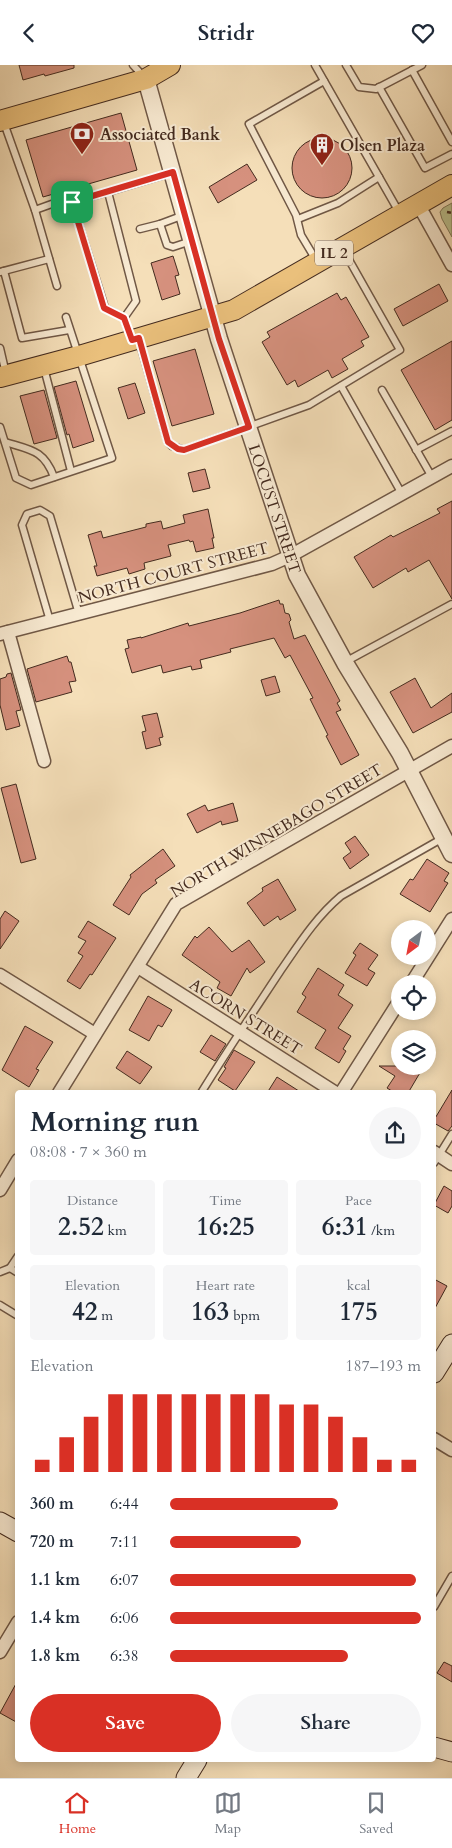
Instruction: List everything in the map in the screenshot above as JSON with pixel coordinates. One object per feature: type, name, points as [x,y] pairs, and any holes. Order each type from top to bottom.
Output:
[{"type":"main road","points":[[2,120],[139,72],[170,65]]},
{"type":"main road","name":"IL 2","points":[[3,376],[79,356],[234,310],[452,185]]},
{"type":"main road","points":[[436,1370],[452,1344]]},
{"type":"main road","points":[[0,1522],[15,1530]]},
{"type":"main road","points":[[436,1748],[452,1752]]},
{"type":"main road","points":[[186,1778],[196,1762]]},
{"type":"street","name":"LOCUST STREET","points":[[139,72],[173,172],[219,339],[297,575],[345,663],[400,753],[452,854]]},
{"type":"street","points":[[418,204],[452,265]]},
{"type":"street","name":"NORTH COURT STREET","points":[[4,633],[272,564],[290,556],[452,466]]},
{"type":"street","points":[[4,633],[44,761]]},
{"type":"street","name":"NORTH WINNEBAGO STREET","points":[[61,1090],[176,904],[452,746]]},
{"type":"street","points":[[417,975],[452,919]]},
{"type":"street","name":"ACORN STREET","points":[[138,967],[331,1090]]},
{"type":"street","points":[[0,975],[95,1034]]},
{"type":"street","points":[[343,1090],[391,1014]]},
{"type":"street","points":[[436,1157],[452,1164]]},
{"type":"street","points":[[0,1190],[13,1176]]},
{"type":"street","points":[[436,1440],[452,1450]]},
{"type":"street","points":[[0,1652],[15,1627]]},
{"type":"lane","points":[[315,65],[400,215]]},
{"type":"lane","points":[[346,65],[359,87],[376,89],[422,65]]},
{"type":"lane","points":[[412,70],[452,141]]},
{"type":"lane","points":[[317,263],[301,235],[298,219],[249,123],[324,81]]},
{"type":"lane","points":[[380,87],[425,168],[452,154]]},
{"type":"lane","points":[[2,120],[35,210],[58,286]]},
{"type":"lane","points":[[35,210],[60,201],[72,202],[173,172]]},
{"type":"lane","points":[[298,219],[338,203],[380,177]]},
{"type":"lane","points":[[108,192],[136,301],[124,318]]},
{"type":"lane","points":[[72,202],[104,308],[124,318],[136,339],[168,442],[172,446],[184,450],[309,405],[400,350],[342,248]]},
{"type":"lane","points":[[140,229],[185,215]]},
{"type":"lane","points":[[160,224],[167,245],[173,247],[192,241]]},
{"type":"lane","points":[[49,259],[2,272],[22,337],[70,330]]},
{"type":"lane","points":[[0,427],[16,478],[31,485],[112,458],[66,317]]},
{"type":"lane","points":[[0,348],[3,376]]},
{"type":"lane","points":[[43,365],[71,471]]},
{"type":"lane","points":[[341,386],[402,494]]},
{"type":"lane","points":[[382,390],[432,477]]},
{"type":"lane","points":[[416,450],[452,431]]},
{"type":"lane","points":[[5,442],[25,448],[44,457],[49,463],[54,477]]},
{"type":"lane","points":[[50,621],[22,525],[27,514],[40,510],[50,516],[79,614]]},
{"type":"lane","points":[[345,663],[452,604]]},
{"type":"lane","points":[[203,1090],[240,1031],[308,931],[330,905],[341,896],[443,839]]},
{"type":"lane","points":[[436,1156],[452,1134]]},
{"type":"lane","points":[[0,1272],[10,1268],[15,1260]]},
{"type":"lane","points":[[10,1268],[15,1271]]},
{"type":"lane","points":[[0,1305],[15,1314]]},
{"type":"lane","points":[[436,1604],[452,1576]]},
{"type":"path","points":[[447,212],[452,213]]},
{"type":"green space","points":[[452,203],[452,237],[440,212]]},
{"type":"building","points":[[19,65],[74,65],[74,68],[23,80]]},
{"type":"building","name":"Associated Bank","points":[[121,113],[137,170],[43,197],[26,140]]},
{"type":"building","name":"Olsen Plaza","points":[[322,138],[339,143],[347,151],[352,168],[347,185],[339,193],[322,198],[305,193],[297,185],[292,168],[297,151],[305,143]]},
{"type":"building","points":[[247,164],[257,180],[218,203],[209,187]]},
{"type":"building","points":[[173,256],[179,275],[175,276],[180,294],[162,300],[151,263]]},
{"type":"building","points":[[439,284],[448,301],[403,326],[394,309]]},
{"type":"building","points":[[337,293],[341,300],[346,297],[369,337],[361,341],[364,346],[342,359],[348,369],[332,378],[328,370],[298,387],[295,380],[287,385],[262,342],[270,337],[267,332]]},
{"type":"building","points":[[452,341],[452,420],[435,430],[401,370]]},
{"type":"building","points":[[195,349],[214,414],[172,426],[153,361]]},
{"type":"building","points":[[76,381],[94,441],[73,448],[69,434],[67,435],[54,387]]},
{"type":"building","points":[[135,383],[145,413],[128,419],[118,388]]},
{"type":"building","points":[[44,390],[57,438],[34,444],[20,396]]},
{"type":"building","points":[[205,469],[210,488],[193,492],[188,473]]},
{"type":"building","points":[[452,501],[452,599],[429,560],[408,572],[406,568],[373,588],[354,557],[391,535],[393,537],[440,513],[437,509]]},
{"type":"building","points":[[208,509],[214,538],[212,538],[214,548],[196,552],[193,541],[190,542],[189,540],[168,545],[171,556],[144,563],[145,569],[129,574],[127,568],[97,576],[94,566],[97,566],[88,535],[101,531],[103,538],[146,527],[146,524],[161,521],[163,529],[185,523],[183,515]]},
{"type":"building","points":[[279,600],[280,604],[283,604],[285,613],[289,614],[291,620],[289,622],[294,639],[305,635],[340,701],[337,703],[341,710],[336,712],[359,755],[341,765],[310,699],[313,698],[290,655],[285,658],[274,638],[230,649],[231,652],[200,660],[202,668],[192,670],[191,666],[163,673],[161,665],[132,673],[125,649],[129,648],[127,640],[141,638],[188,623],[189,626],[240,613]]},
{"type":"building","points":[[67,656],[69,662],[71,662],[76,681],[69,682],[72,692],[36,702],[27,669]]},
{"type":"building","points":[[11,673],[21,710],[16,711],[20,726],[6,730],[0,705],[0,679]]},
{"type":"building","points":[[275,676],[280,692],[266,696],[261,680]]},
{"type":"building","points":[[415,678],[431,708],[452,693],[452,712],[413,733],[390,692]]},
{"type":"building","points":[[157,713],[163,737],[159,738],[161,745],[146,749],[142,732],[146,731],[142,716]]},
{"type":"building","points":[[16,784],[36,859],[21,863],[1,788]]},
{"type":"building","points":[[233,803],[238,821],[222,825],[221,821],[197,833],[187,814],[205,805],[208,811]]},
{"type":"building","points":[[355,836],[369,855],[350,869],[343,858],[351,852],[345,843]]},
{"type":"building","points":[[163,849],[175,866],[155,880],[157,883],[142,894],[129,915],[113,905],[131,877],[130,875]]},
{"type":"building","points":[[427,859],[449,873],[444,881],[448,883],[430,912],[400,894],[410,879],[413,880]]},
{"type":"building","points":[[278,879],[296,910],[280,920],[278,916],[264,926],[247,903],[263,891],[262,888]]},
{"type":"building","points":[[5,911],[19,921],[0,949],[0,919]]},
{"type":"building","points":[[88,921],[116,938],[92,975],[90,974],[80,989],[67,981],[83,956],[78,953],[86,941],[78,937]]},
{"type":"building","points":[[209,927],[232,952],[249,940],[265,962],[250,973],[247,968],[231,996],[217,988],[220,982],[182,955],[195,936],[197,938]]},
{"type":"building","points":[[360,943],[378,955],[368,969],[375,973],[367,986],[345,973],[356,955],[353,953]]},
{"type":"building","points":[[318,968],[344,985],[338,995],[353,1005],[338,1028],[351,1036],[343,1049],[346,1051],[339,1063],[315,1048],[326,1030],[297,1012],[306,997],[302,994]]},
{"type":"building","points":[[148,996],[172,1010],[162,1027],[158,1025],[149,1041],[129,1030]]},
{"type":"building","points":[[25,1026],[53,1042],[36,1069],[39,1070],[29,1087],[2,1070]]},
{"type":"building","points":[[211,1035],[226,1044],[215,1061],[200,1052]]},
{"type":"building","points":[[234,1050],[255,1062],[236,1090],[218,1080],[226,1068],[224,1067]]},
{"type":"building","points":[[127,1051],[152,1067],[140,1084],[116,1068]]},
{"type":"building","points":[[379,1066],[391,1066],[391,1074]]},
{"type":"building","points":[[393,1075],[419,1075],[410,1090],[390,1090],[387,1088],[395,1076]]},
{"type":"building","points":[[277,1077],[297,1090],[269,1090]]},
{"type":"building","points":[[452,1090],[452,1126],[448,1131],[436,1124],[436,1117]]},
{"type":"building","points":[[444,1186],[452,1191],[452,1206],[448,1213],[436,1206],[436,1201]]},
{"type":"building","points":[[436,1280],[447,1286],[436,1306]]},
{"type":"building","points":[[444,1662],[452,1666],[452,1682],[437,1673]]},
{"type":"building","points":[[15,1686],[15,1721],[0,1713]]},
{"type":"place","name":"Associated Bank","points":[[82,155]]},
{"type":"place","name":"Olsen Plaza","points":[[322,166]]},
{"type":"route","points":[[173,172],[219,339],[249,427],[184,450],[172,446],[168,442],[139,338],[132,340],[124,318],[104,308],[72,202],[173,172]]}]
